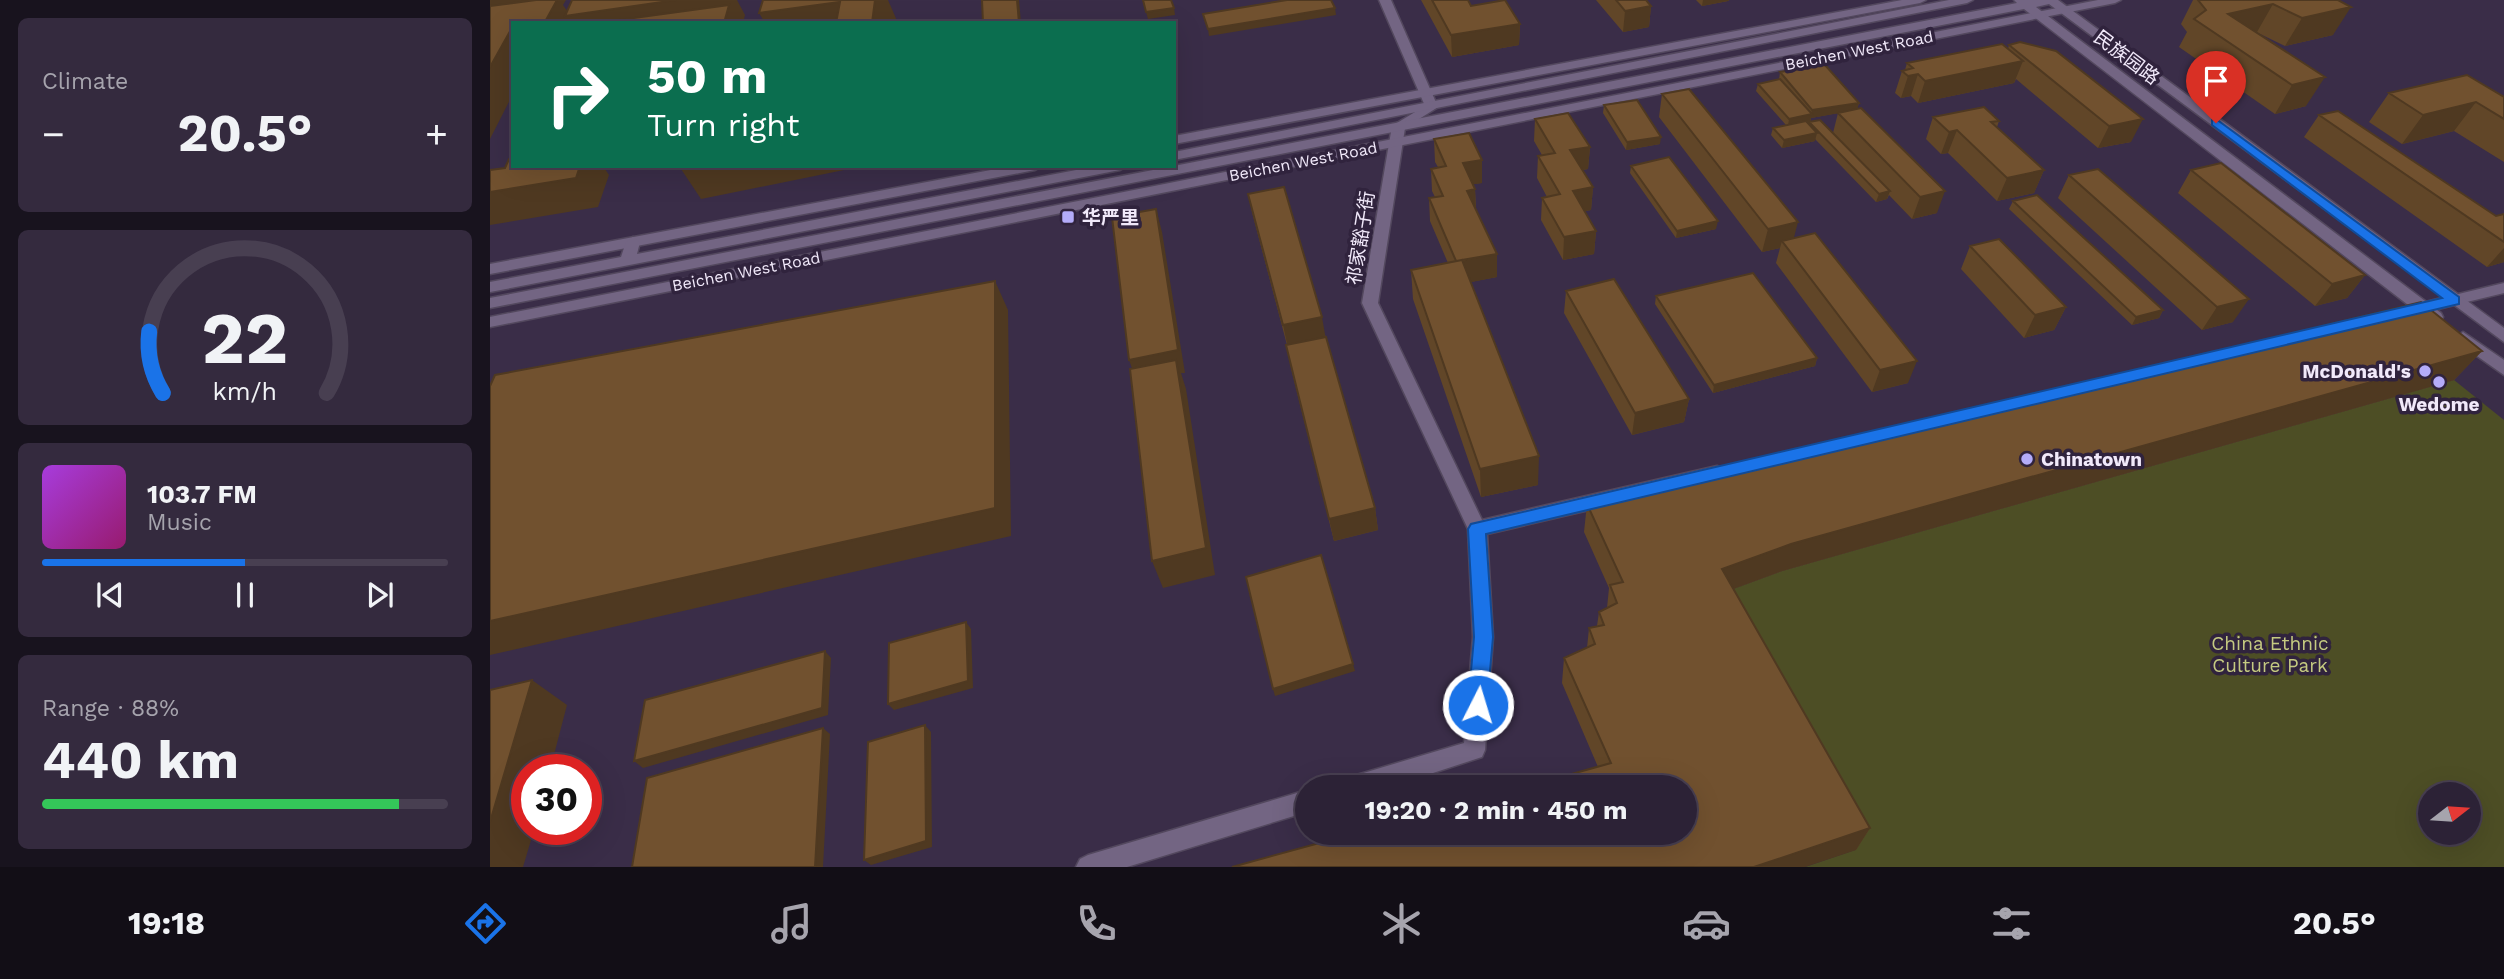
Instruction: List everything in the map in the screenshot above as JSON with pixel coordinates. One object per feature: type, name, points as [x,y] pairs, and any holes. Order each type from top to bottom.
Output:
[{"type":"street","points":[[1385,0],[1429,101],[1398,134]]},
{"type":"street","name":"Beichen West Road","points":[[1176,156],[1920,0]]},
{"type":"street","name":"Beichen West Road","points":[[1176,140],[1429,101],[1967,0]]},
{"type":"street","name":"Beichen West Road","points":[[490,322],[2024,2],[2051,0]]},
{"type":"street","name":"民族园路","points":[[2051,0],[2504,336]]},
{"type":"street","name":"Beichen West Road","points":[[490,303],[2115,0]]},
{"type":"street","name":"民族园路","points":[[2024,2],[2504,369]]},
{"type":"street","name":"祁家豁子街","points":[[1398,134],[1370,303],[1477,529]]},
{"type":"street","points":[[490,269],[1024,168]]},
{"type":"street","name":"Beichen West Road","points":[[490,287],[1110,168]]},
{"type":"street","points":[[628,260],[633,242]]},
{"type":"street","points":[[2395,314],[2504,288]]},
{"type":"street","points":[[1392,775],[1474,750],[1483,637],[1477,529],[1733,469]]},
{"type":"street","points":[[1088,867],[1295,805]]},
{"type":"green space","name":"China Ethnic Culture Park","points":[[2454,380],[2504,420],[2504,867],[1805,867],[1855,850],[1714,596],[1782,571]]},
{"type":"building","points":[[557,0],[546,20],[511,21],[511,30],[490,67],[490,6]]},
{"type":"building","points":[[572,0],[676,0],[565,16]]},
{"type":"building","points":[[763,0],[875,0],[872,21],[836,21],[840,2],[759,13]]},
{"type":"building","points":[[982,0],[1017,0],[1019,21],[983,21]]},
{"type":"building","points":[[1143,0],[1171,0],[1174,8],[1146,12]]},
{"type":"building","points":[[1287,0],[1331,0],[1335,8],[1208,29],[1203,14]]},
{"type":"building","points":[[1432,0],[1468,0],[1471,6],[1505,0],[1520,24],[1451,35]]},
{"type":"building","points":[[1616,0],[1646,0],[1651,6],[1625,11]]},
{"type":"building","points":[[2198,0],[2338,0],[2351,7],[2302,18],[2273,4],[2228,14],[2325,77],[2292,85],[2194,19],[2206,10]]},
{"type":"building","points":[[729,5],[725,21],[612,21]]},
{"type":"building","points":[[2020,42],[2056,51],[2143,119],[2109,126],[2009,45]]},
{"type":"building","points":[[2002,44],[2023,61],[1925,81],[1918,74],[1908,76],[1902,71],[1913,68],[1907,63]]},
{"type":"building","points":[[1825,65],[1859,103],[1812,110],[1780,72]]},
{"type":"building","points":[[2467,75],[2504,97],[2504,119],[2476,102],[2423,115],[2389,93]]},
{"type":"building","points":[[1780,79],[1812,114],[1789,119],[1758,84]]},
{"type":"building","points":[[1689,89],[1798,222],[1768,229],[1662,94]]},
{"type":"building","points":[[1637,100],[1661,137],[1627,142],[1604,105]]},
{"type":"building","points":[[1984,107],[1999,121],[1991,122],[2044,170],[2007,178],[1957,130],[1949,132],[1933,117]]},
{"type":"building","points":[[1861,108],[1945,191],[1920,197],[1838,113]]},
{"type":"building","points":[[2338,111],[2496,216],[2504,214],[2504,242],[2319,115]]},
{"type":"building","points":[[1568,113],[1590,147],[1570,150],[1593,187],[1573,191],[1596,231],[1564,237],[1542,198],[1560,194],[1538,156],[1555,153],[1535,119]]},
{"type":"building","points":[[1820,120],[1890,191],[1879,194],[1809,122]]},
{"type":"building","points":[[1806,121],[1817,133],[1784,140],[1773,128]]},
{"type":"building","points":[[1469,133],[1482,160],[1463,163],[1475,189],[1467,191],[1497,254],[1456,261],[1429,198],[1443,196],[1431,169],[1446,166],[1434,139]]},
{"type":"building","points":[[1669,157],[1718,221],[1677,231],[1631,166]]},
{"type":"building","points":[[509,159],[511,168],[579,168],[576,178],[490,192],[490,170],[505,168]]},
{"type":"building","points":[[2221,163],[2365,275],[2332,284],[2191,170]]},
{"type":"building","points":[[2098,169],[2249,299],[2217,307],[2069,175]]},
{"type":"building","points":[[1284,187],[1322,317],[1283,325],[1248,194]]},
{"type":"building","points":[[2037,195],[2163,310],[2136,317],[2013,201]]},
{"type":"building","points":[[1156,209],[1178,350],[1129,360],[1112,217]]},
{"type":"building","points":[[1815,233],[1917,361],[1880,370],[1782,241]]},
{"type":"building","points":[[1999,239],[2066,307],[2035,315],[1970,246]]},
{"type":"building","points":[[1462,260],[1539,456],[1480,469],[1411,270]]},
{"type":"building","points":[[1753,273],[1817,358],[1714,385],[1656,296]]},
{"type":"building","points":[[1614,279],[1689,399],[1635,413],[1566,291]]},
{"type":"building","points":[[995,281],[995,508],[490,621],[490,386],[495,375]]},
{"type":"building","points":[[2421,302],[2482,351],[1791,544],[1722,569],[1870,828],[1754,867],[1232,867],[1312,845],[1697,845],[1697,775],[1568,775],[1611,763],[1564,658],[1595,644],[1589,628],[1604,625],[1599,612],[1617,603],[1610,585],[1623,582],[1587,504]]},
{"type":"building","points":[[1326,337],[1375,508],[1329,519],[1286,345]]},
{"type":"building","points":[[1176,360],[1206,548],[1152,561],[1130,369]]},
{"type":"building","points":[[1321,555],[1353,664],[1273,689],[1246,577]]},
{"type":"building","points":[[966,622],[968,681],[888,704],[889,643]]},
{"type":"building","points":[[825,651],[822,708],[634,761],[645,700]]},
{"type":"building","points":[[532,680],[490,822],[490,690]]},
{"type":"building","points":[[925,725],[926,841],[864,860],[868,742]]},
{"type":"building","points":[[823,728],[815,867],[632,867],[647,778]]},
{"type":"place","name":"华严里","points":[[1068,217]]},
{"type":"place","name":"McDonald's","points":[[2425,371]]},
{"type":"place","name":"Wedome","points":[[2439,382]]},
{"type":"place","name":"Chinatown","points":[[2027,459]]},
{"type":"route","points":[[1478,705],[1483,637],[1477,529],[2454,300],[2216,123]]}]
